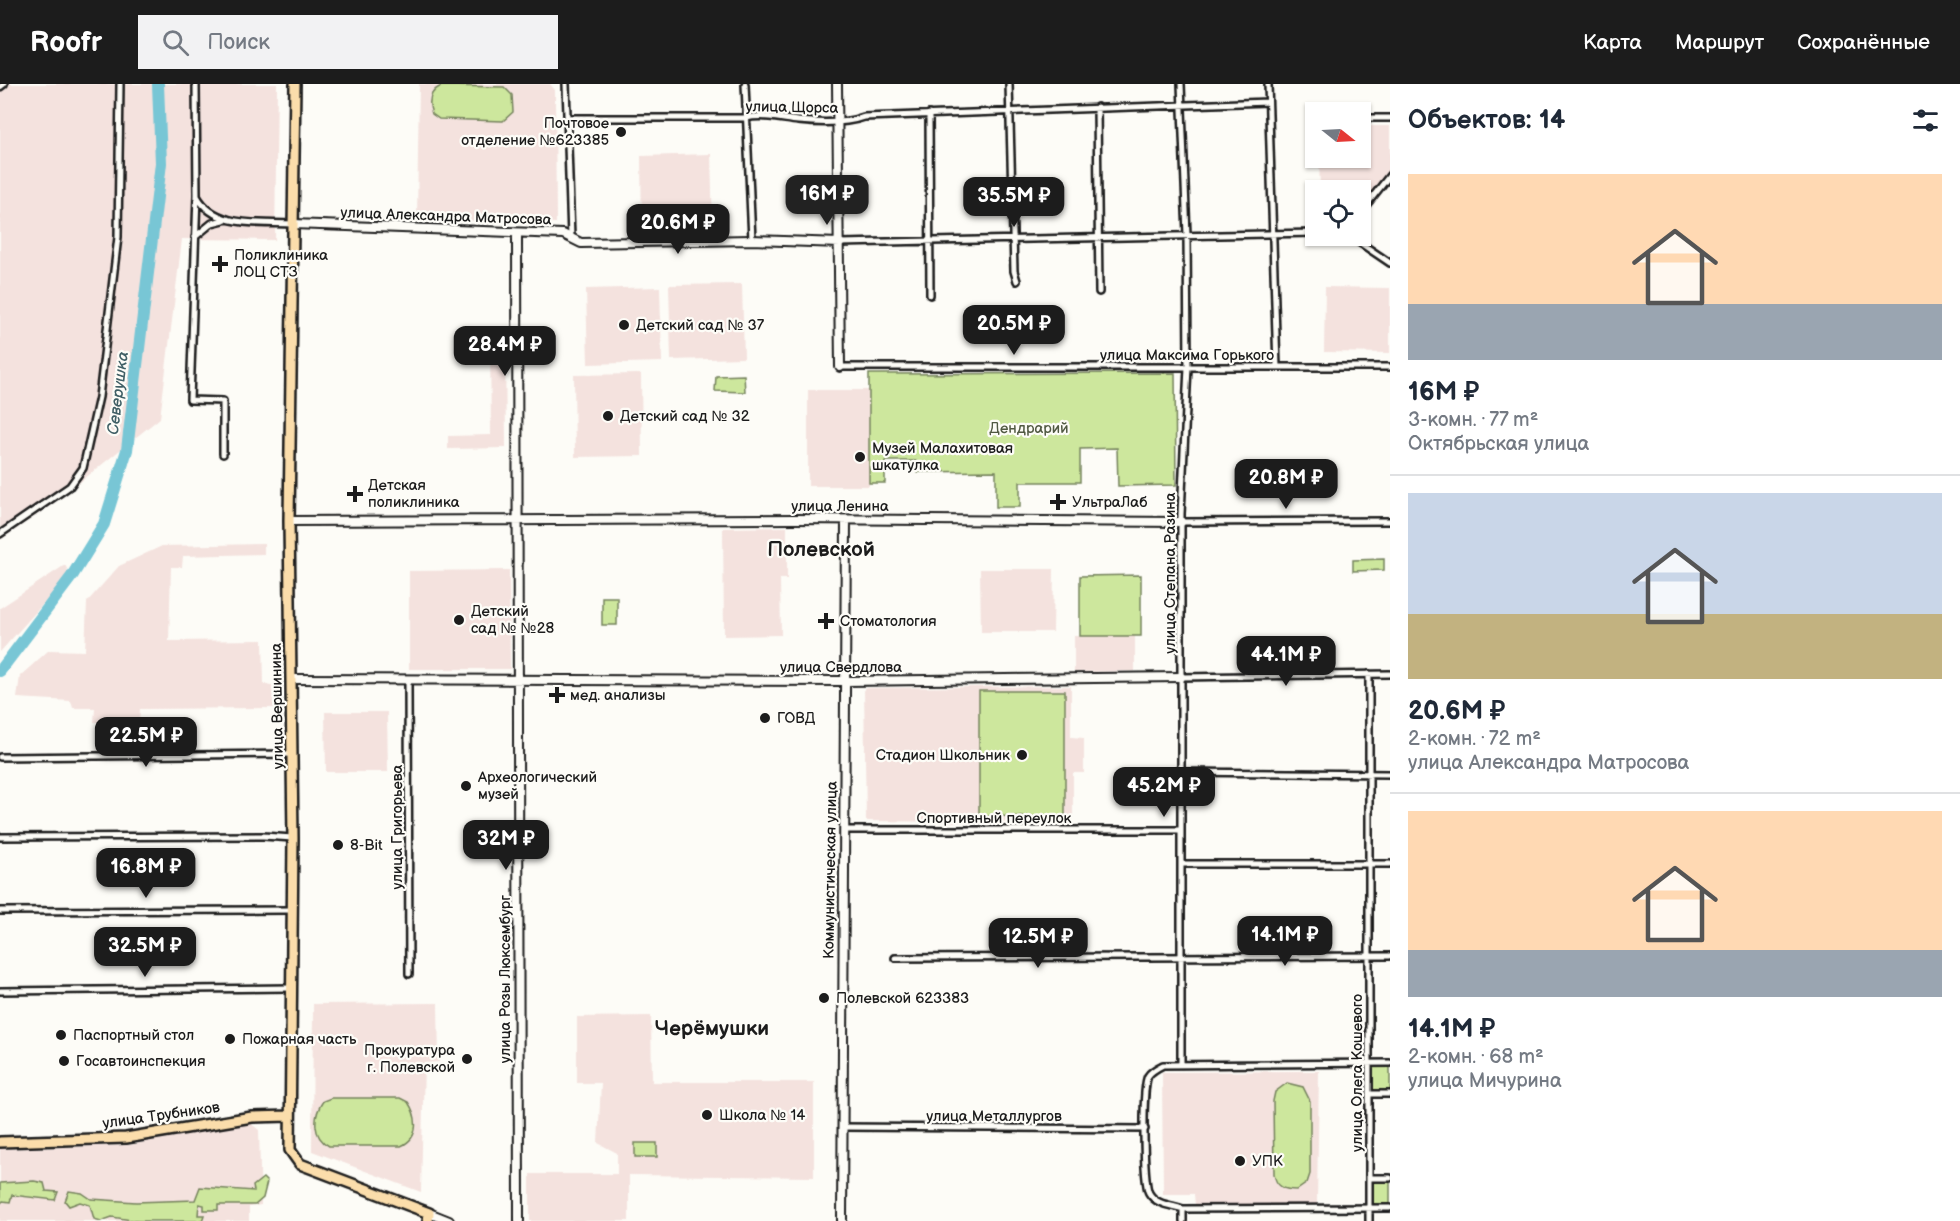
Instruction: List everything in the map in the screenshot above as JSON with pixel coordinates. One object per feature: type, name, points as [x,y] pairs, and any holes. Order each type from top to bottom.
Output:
[{"type":"main road","name":"улица Вершинина","points":[[295,84],[289,521],[293,754],[290,1150],[297,1163],[428,1217]]},
{"type":"main road","name":"улица Трубников","points":[[0,1142],[126,1138],[252,1117],[290,1116]]},
{"type":"street","points":[[0,87],[4,84]]},
{"type":"street","points":[[0,534],[70,486],[83,468],[99,397],[118,237],[120,84]]},
{"type":"street","points":[[196,84],[196,195],[190,400],[223,401],[223,454]]},
{"type":"street","points":[[566,84],[572,238]]},
{"type":"street","points":[[745,84],[752,240]]},
{"type":"street","points":[[837,84],[840,367]]},
{"type":"street","points":[[1009,84],[1013,240],[1017,281]]},
{"type":"street","name":"улица Степана Разина","points":[[1181,84],[1187,235],[1188,367],[1181,522],[1181,1064]]},
{"type":"street","points":[[1268,84],[1277,367]]},
{"type":"street","name":"улица Щорса","points":[[567,118],[746,118],[756,116],[800,121],[838,121],[929,114],[1097,107],[1182,107],[1268,102]]},
{"type":"street","points":[[1097,107],[1099,292]]},
{"type":"street","points":[[929,114],[932,241],[930,295]]},
{"type":"street","points":[[1371,118],[1390,118]]},
{"type":"street","points":[[1371,199],[1390,175]]},
{"type":"street","points":[[196,195],[207,212],[226,220]]},
{"type":"street","points":[[195,237],[212,223],[226,220],[293,224]]},
{"type":"street","name":"улица Александра Матросова","points":[[293,224],[563,234],[581,243],[624,244],[752,240],[840,243],[1305,233]]},
{"type":"street","name":"улица Розы Люксембург","points":[[517,233],[519,1221]]},
{"type":"street","points":[[1365,246],[1390,263]]},
{"type":"street","name":"улица Максима Горького","points":[[840,367],[1390,367]]},
{"type":"street","name":"Коммунистическая улица","points":[[843,1221],[846,520]]},
{"type":"street","name":"улица Ленина","points":[[289,521],[1390,521]]},
{"type":"street","name":"улица Олега Кошевого","points":[[1369,674],[1369,1221]]},
{"type":"street","name":"улица Свердлова","points":[[292,679],[846,681],[1390,674]]},
{"type":"street","name":"улица Григорьева","points":[[408,679],[409,974]]},
{"type":"street","points":[[0,757],[293,754]]},
{"type":"street","points":[[1181,772],[1390,774]]},
{"type":"street","name":"Спортивный переулок","points":[[843,830],[1181,830]]},
{"type":"street","points":[[0,837],[263,836],[293,838]]},
{"type":"street","points":[[1181,864],[1390,864]]},
{"type":"street","points":[[0,911],[293,910]]},
{"type":"street","points":[[895,958],[1390,956]]},
{"type":"street","points":[[0,991],[291,988]]},
{"type":"street","points":[[1390,1064],[1162,1065],[1148,1075],[1145,1087],[1146,1181],[1149,1193],[1160,1203],[1182,1209],[1390,1208]]},
{"type":"street","points":[[1369,1094],[1390,1094]]},
{"type":"street","name":"улица Металлургов","points":[[842,1127],[1145,1129]]},
{"type":"street","points":[[1369,1178],[1390,1178]]},
{"type":"street","points":[[1182,1209],[1183,1221]]},
{"type":"street","name":"улица Вершинина","points":[[428,1217],[449,1221]]},
{"type":"shaded area","points":[[0,84],[277,84],[275,240],[182,239],[160,418],[54,503],[0,540]]},
{"type":"shaded area","points":[[419,84],[550,84],[555,90],[556,223],[417,219]]},
{"type":"shaded area","points":[[1371,126],[1390,126],[1390,171],[1371,196],[1371,180],[1320,180],[1319,168],[1371,168]]},
{"type":"shaded area","points":[[711,154],[713,228],[642,231],[641,156]]},
{"type":"shaded area","points":[[742,284],[744,358],[671,360],[669,285]]},
{"type":"shaded area","name":"Детский сад № 37","points":[[660,287],[662,362],[588,364],[586,289]]},
{"type":"shaded area","points":[[1325,287],[1390,288],[1390,353],[1324,352]]},
{"type":"shaded area","points":[[490,341],[505,341],[506,448],[448,449],[448,436],[491,435]]},
{"type":"shaded area","name":"Детский сад № 32","points":[[641,374],[642,456],[575,457],[574,375]]},
{"type":"shaded area","points":[[808,390],[869,390],[869,486],[808,486]]},
{"type":"shaded area","points":[[787,527],[787,579],[780,579],[781,635],[724,636],[723,528]]},
{"type":"shaded area","points":[[264,544],[264,554],[183,556],[182,567],[171,567],[169,641],[263,640],[264,684],[272,685],[273,701],[279,701],[279,708],[140,709],[139,723],[94,722],[95,708],[73,708],[71,701],[17,698],[20,676],[49,650],[85,651],[87,602],[119,566],[162,546]]},
{"type":"shaded area","points":[[65,565],[70,574],[0,652],[0,608]]},
{"type":"shaded area","points":[[980,569],[1054,569],[1053,632],[981,632]]},
{"type":"shaded area","name":"Детский сад № №28","points":[[509,570],[510,669],[409,669],[409,571]]},
{"type":"shaded area","points":[[1074,636],[1135,636],[1135,671],[1074,672]]},
{"type":"shaded area","points":[[1071,686],[1071,737],[1084,738],[1084,773],[1073,773],[1073,823],[866,821],[864,688]]},
{"type":"shaded area","points":[[325,712],[387,712],[388,772],[326,772]]},
{"type":"shaded area","points":[[438,1003],[439,1062],[424,1063],[421,1192],[312,1151],[313,1004]]},
{"type":"shaded area","name":"Школа № 14","points":[[651,1016],[652,1082],[814,1082],[814,1177],[629,1175],[629,1221],[530,1221],[530,1174],[617,1174],[617,1153],[598,1143],[601,1083],[577,1083],[577,1017]]},
{"type":"shaded area","name":"УПК","points":[[1319,1071],[1317,1204],[1195,1205],[1194,1194],[1163,1194],[1162,1072]]},
{"type":"shaded area","points":[[249,1122],[259,1130],[261,1205],[249,1207],[249,1221],[0,1221],[0,1149],[129,1145]]},
{"type":"green space","points":[[441,86],[504,87],[512,95],[513,112],[503,121],[439,119],[432,114],[430,102],[434,91]]},
{"type":"green space","name":"Дендрарий","points":[[1175,373],[1176,485],[1118,486],[1117,448],[1080,449],[1080,482],[1020,482],[1020,507],[996,507],[996,471],[917,472],[916,461],[885,461],[885,483],[869,483],[869,374]]},
{"type":"green space","points":[[744,375],[745,392],[715,391],[716,376]]},
{"type":"green space","points":[[1384,559],[1384,570],[1353,571],[1353,560]]},
{"type":"green space","points":[[1141,575],[1141,636],[1080,636],[1080,576]]},
{"type":"green space","points":[[602,597],[617,597],[617,625],[602,625]]},
{"type":"green space","name":"Стадион Школьник","points":[[979,691],[1065,691],[1065,817],[979,816]]},
{"type":"green space","points":[[1371,1066],[1390,1066],[1390,1092],[1371,1092]]},
{"type":"green space","points":[[1287,1083],[1303,1087],[1310,1101],[1310,1174],[1307,1183],[1297,1190],[1281,1187],[1274,1174],[1273,1101],[1275,1092]]},
{"type":"green space","points":[[331,1098],[400,1098],[408,1102],[414,1114],[415,1127],[412,1138],[401,1146],[329,1146],[319,1137],[316,1119],[323,1101]]},
{"type":"green space","points":[[635,1143],[657,1143],[657,1157],[635,1157]]},
{"type":"green space","points":[[263,1178],[267,1182],[263,1198],[255,1205],[218,1205],[218,1210],[204,1210],[204,1205],[199,1204],[198,1215],[204,1215],[202,1221],[138,1221],[112,1217],[101,1221],[94,1219],[90,1205],[80,1202],[69,1206],[65,1201],[69,1191],[82,1193],[91,1199],[136,1202],[195,1200],[200,1187],[254,1191],[253,1186]]},
{"type":"green space","points":[[1371,1180],[1390,1180],[1390,1206],[1371,1206]]},
{"type":"green space","points":[[34,1181],[44,1183],[46,1191],[58,1192],[55,1200],[12,1195],[10,1202],[3,1201],[0,1204],[0,1183]]},
{"type":"waterway","name":"Северушка","points":[[0,671],[72,576],[104,524],[127,450],[161,163],[158,84]]},
{"type":"place","name":"Почтовое отделение №623385","points":[[621,132]]},
{"type":"place","name":"Поликлиника ЛОЦ СТЗ","points":[[220,264]]},
{"type":"place","name":"Детский сад № 37","points":[[624,325]]},
{"type":"place","name":"Детский сад № 32","points":[[608,416]]},
{"type":"place","name":"Музей Малахитовая шкатулка","points":[[860,457]]},
{"type":"place","name":"Детская поликлиника","points":[[355,494]]},
{"type":"place","name":"УльтраЛаб","points":[[1058,502]]},
{"type":"place","name":"Детский сад № №28","points":[[459,620]]},
{"type":"place","name":"Стоматология","points":[[826,621]]},
{"type":"place","name":"мед. анализы","points":[[557,695]]},
{"type":"place","name":"ГОВД","points":[[765,718]]},
{"type":"place","name":"Стадион Школьник","points":[[1022,755]]},
{"type":"place","name":"Археологический музей","points":[[466,786]]},
{"type":"place","name":"8-Bit","points":[[338,845]]},
{"type":"place","name":"Полевской 623383","points":[[824,998]]},
{"type":"place","name":"Паспортный стол","points":[[61,1035]]},
{"type":"place","name":"Пожарная часть","points":[[230,1039]]},
{"type":"place","name":"Прокуратура г. Полевской","points":[[467,1059]]},
{"type":"place","name":"Госавтоинспекция","points":[[64,1061]]},
{"type":"place","name":"Школа № 14","points":[[707,1115]]},
{"type":"place","name":"УПК","points":[[1240,1161]]},
{"type":"district","name":"Полевской","points":[[821,549]]},
{"type":"district","name":"Черёмушки","points":[[712,1028]]}]
